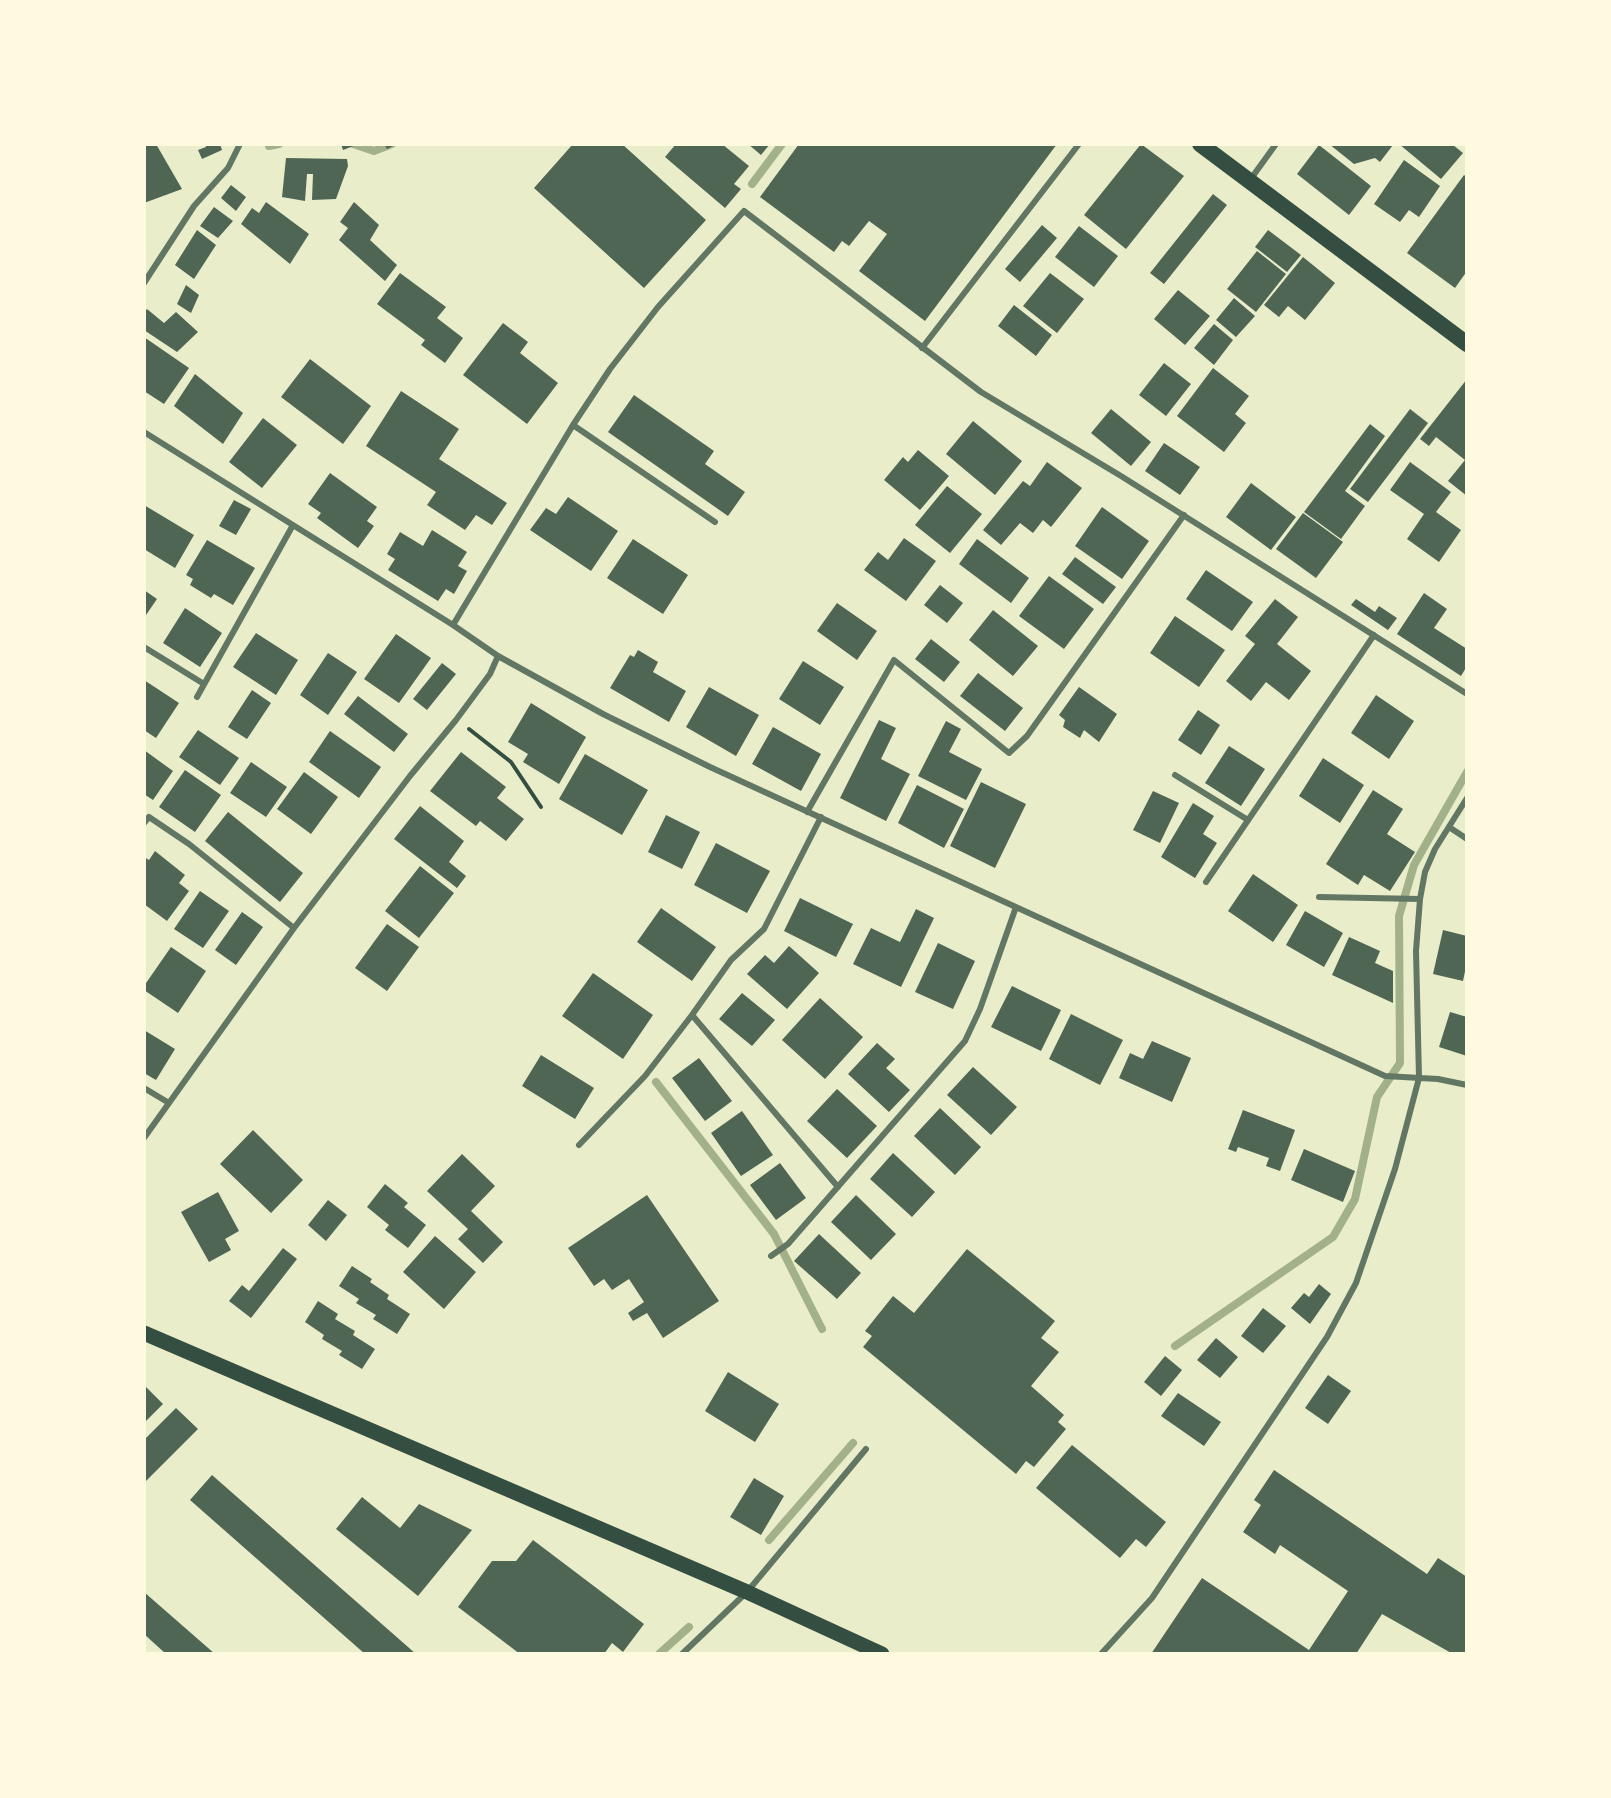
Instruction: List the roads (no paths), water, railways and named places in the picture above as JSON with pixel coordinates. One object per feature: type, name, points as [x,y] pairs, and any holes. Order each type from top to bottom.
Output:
[{"type":"highway","points":[[1200,144],[1467,344]]},
{"type":"main road","points":[[144,1333],[747,1592],[882,1654]]},
{"type":"street","points":[[144,283],[194,206],[228,168],[240,144]]},
{"type":"street","points":[[922,348],[1079,144]]},
{"type":"street","points":[[1250,181],[1276,144]]},
{"type":"street","points":[[453,625],[573,425],[610,369],[658,307],[744,211],[981,392],[1184,515],[1467,694]]},
{"type":"street","points":[[573,425],[715,522]]},
{"type":"street","points":[[144,432],[453,625],[498,656],[603,714],[807,812],[1384,1076],[1467,1085]]},
{"type":"street","points":[[807,812],[894,660],[1009,753],[1027,736],[1184,515]]},
{"type":"street","points":[[197,697],[293,525]]},
{"type":"street","points":[[1206,882],[1374,635]]},
{"type":"street","points":[[144,647],[204,684]]},
{"type":"street","points":[[144,1138],[294,928],[490,674],[498,656]]},
{"type":"street","points":[[1175,775],[1248,820]]},
{"type":"street","points":[[1101,1654],[1152,1598],[1327,1337],[1356,1283],[1395,1169],[1419,1078],[1416,951],[1420,899],[1425,872],[1435,849],[1467,798]]},
{"type":"street","points":[[144,823],[149,817],[189,844],[294,928]]},
{"type":"street","points":[[579,1145],[645,1076],[731,960],[764,929],[821,817]]},
{"type":"street","points":[[1449,827],[1467,839]]},
{"type":"street","points":[[1320,897],[1420,899]]},
{"type":"street","points":[[771,1256],[788,1245],[965,1041],[980,1009],[1016,907]]},
{"type":"street","points":[[692,1015],[837,1187]]},
{"type":"street","points":[[144,1088],[169,1103]]},
{"type":"street","points":[[682,1654],[747,1592],[866,1449]]},
{"type":"waterway","points":[[269,146],[279,144]]},
{"type":"waterway","points":[[353,144],[374,151],[392,144]]},
{"type":"waterway","points":[[752,184],[782,144]]},
{"type":"waterway","points":[[1175,1346],[1333,1237],[1355,1199],[1377,1097],[1400,1063],[1399,916],[1414,865],[1467,772]]},
{"type":"waterway","points":[[656,1082],[774,1234],[822,1329]]},
{"type":"waterway","points":[[769,1540],[853,1443]]},
{"type":"waterway","points":[[659,1654],[689,1627]]}]
